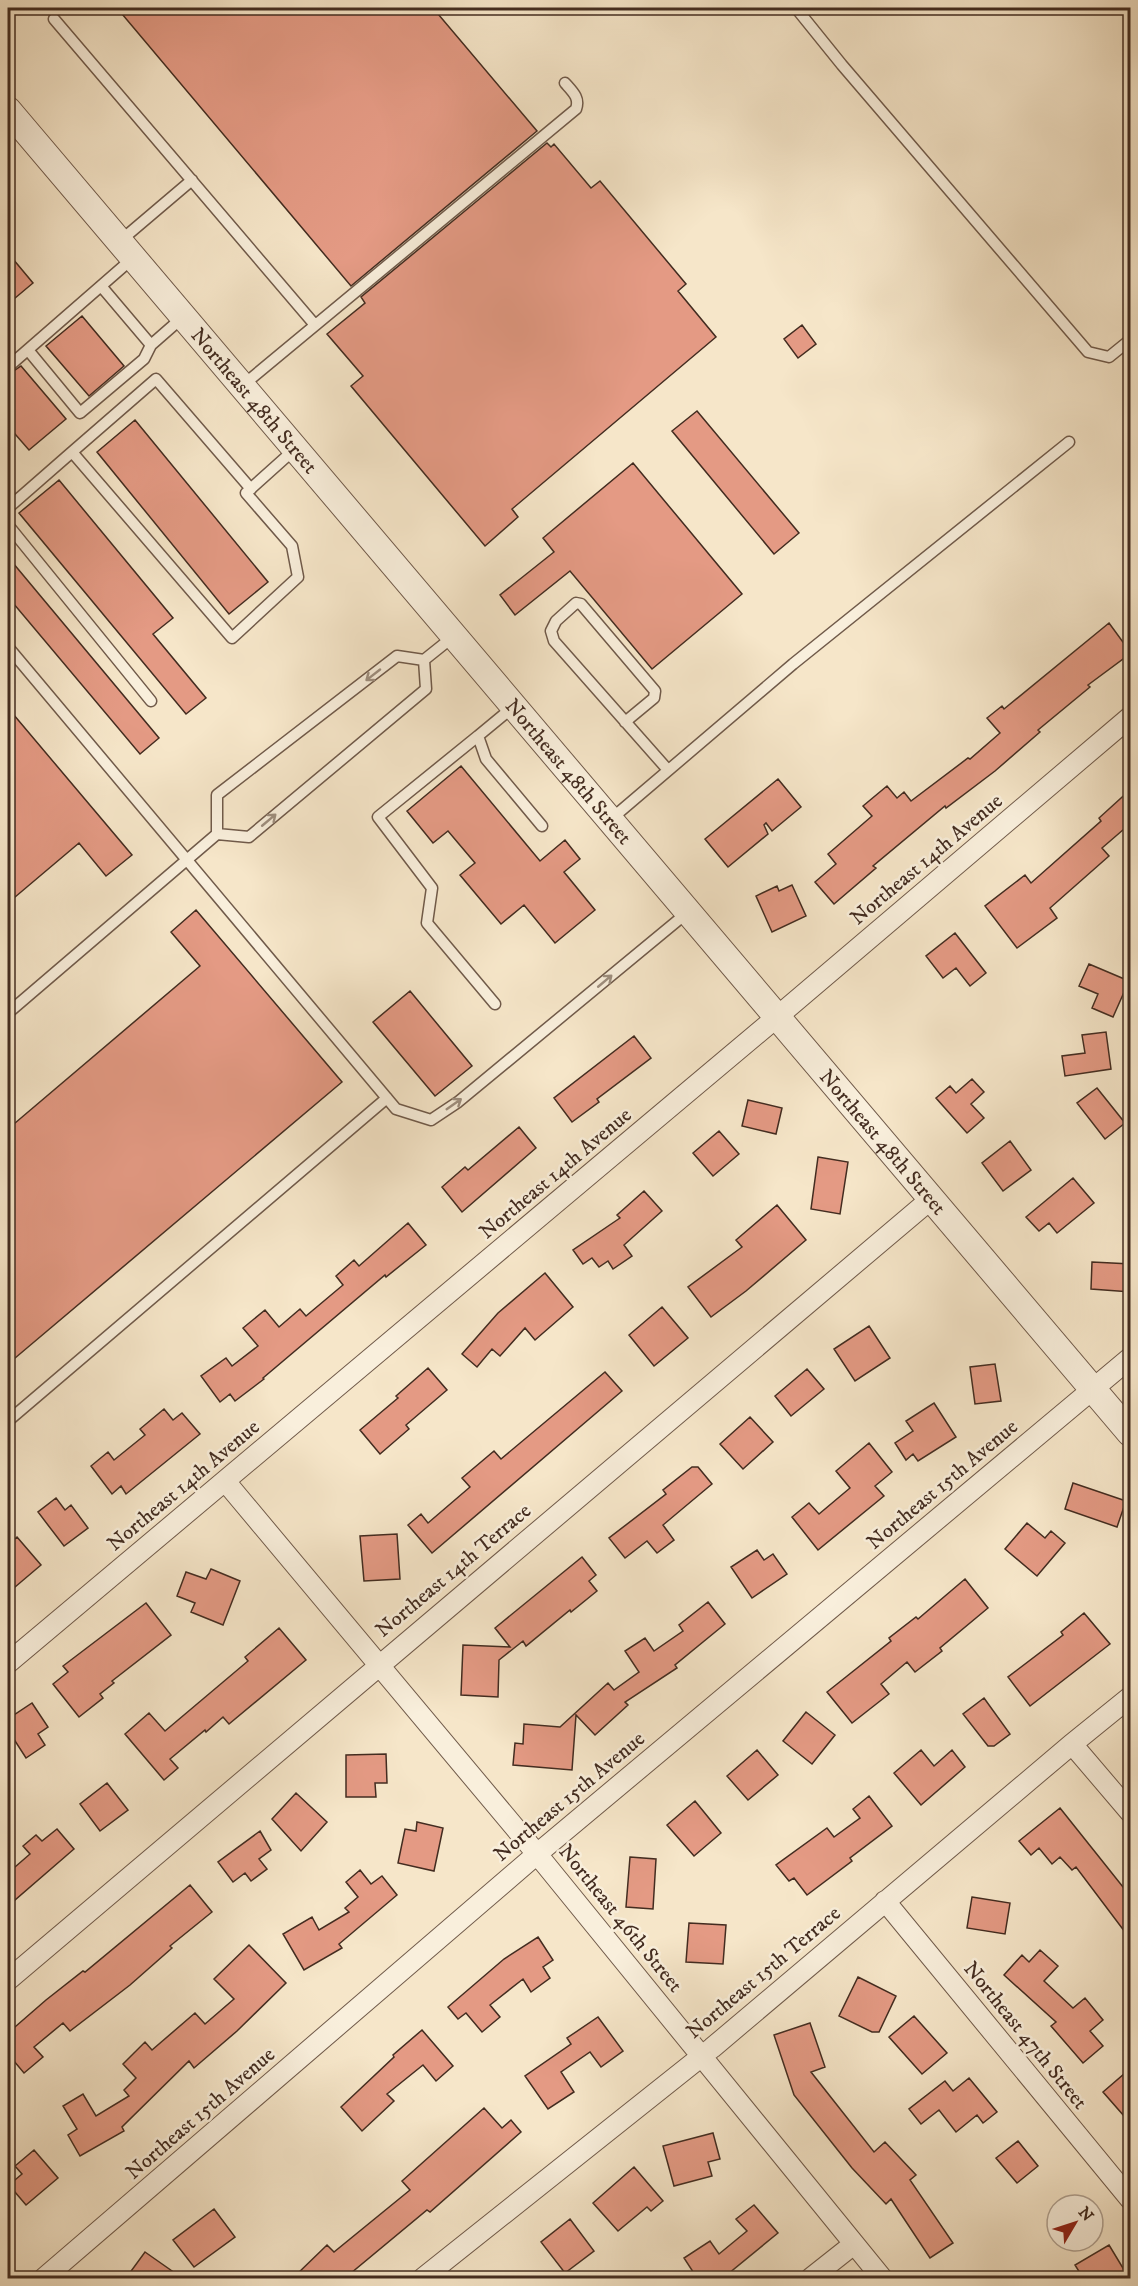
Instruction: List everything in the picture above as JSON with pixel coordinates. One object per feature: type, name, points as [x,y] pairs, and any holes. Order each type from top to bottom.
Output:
[{"type":"street","name":"Northeast 48th Street","points":[[11,119],[242,386],[1131,1433]]},
{"type":"street","name":"Northeast 14th Avenue","points":[[8,1663],[1131,717]]},
{"type":"street","name":"Northeast 14th Terrace","points":[[8,1980],[931,1199]]},
{"type":"street","name":"Northeast 15th Avenue","points":[[44,2278],[537,1854],[1131,1358]]},
{"type":"street","name":"Northeast 46th Street","points":[[225,1481],[537,1854],[882,2278]]},
{"type":"street","name":"Northeast 15th Terrace","points":[[423,2278],[702,2055],[1131,1697]]},
{"type":"street","points":[[1072,1744],[1131,1812]]},
{"type":"street","name":"Northeast 47th Street","points":[[885,1901],[1131,2199]]},
{"type":"street","points":[[811,2278],[854,2244]]},
{"type":"lane","points":[[796,8],[842,65],[1088,352],[1109,357],[1131,340]]},
{"type":"lane","points":[[54,19],[315,325]]},
{"type":"lane","points":[[242,386],[576,109],[577,97],[566,83]]},
{"type":"lane","points":[[8,368],[101,286],[126,250],[192,180]]},
{"type":"lane","points":[[101,286],[151,345]]},
{"type":"lane","points":[[27,350],[80,413],[144,359],[151,345],[183,317]]},
{"type":"lane","points":[[8,508],[156,379],[251,489]]},
{"type":"lane","points":[[610,820],[793,664],[1069,442]]},
{"type":"lane","points":[[72,452],[232,638],[298,577],[292,546],[246,494],[295,449]]},
{"type":"lane","points":[[8,525],[151,701]]},
{"type":"lane","points":[[625,722],[654,698],[655,691],[581,604],[576,603],[556,621],[551,631],[554,641],[625,722],[668,770]]},
{"type":"lane","points":[[217,834],[218,795],[397,656],[424,660],[454,636]]},
{"type":"lane","points":[[8,647],[396,1109],[431,1120],[458,1102],[688,912]]},
{"type":"lane","points":[[8,1013],[217,834],[249,837],[426,689],[424,660]]},
{"type":"lane","points":[[495,1004],[427,923],[432,888],[378,817],[514,706]]},
{"type":"lane","points":[[478,736],[486,759],[542,826]]},
{"type":"lane","points":[[8,1421],[387,1098]]},
{"type":"building","points":[[117,8],[433,8],[537,131],[351,286]]},
{"type":"building","points":[[547,143],[551,147],[554,144],[591,188],[600,181],[686,284],[678,291],[716,337],[512,509],[518,517],[485,546],[351,386],[363,376],[327,334],[365,303],[361,297]]},
{"type":"building","points":[[8,253],[33,283],[8,304]]},
{"type":"building","points":[[82,316],[124,366],[89,396],[46,346]]},
{"type":"building","points":[[802,325],[816,344],[798,358],[784,339]]},
{"type":"building","points":[[21,366],[66,419],[29,450],[8,426],[8,375]]},
{"type":"building","points":[[697,411],[799,533],[774,554],[672,431]]},
{"type":"building","points":[[135,420],[268,582],[229,614],[97,452]]},
{"type":"building","points":[[633,463],[742,594],[652,669],[570,571],[515,615],[500,595],[554,552],[543,538]]},
{"type":"building","points":[[59,480],[173,618],[153,634],[206,698],[186,714],[19,513]]},
{"type":"building","points":[[8,557],[159,738],[140,754],[8,597]]},
{"type":"building","points":[[1109,623],[1131,653],[1088,685],[1090,687],[1038,730],[1040,732],[995,771],[946,808],[945,806],[873,866],[876,868],[834,904],[815,882],[836,864],[828,854],[872,816],[863,806],[887,786],[897,798],[904,792],[911,801],[968,758],[970,759],[1000,733],[987,718],[1002,706],[1004,709]]},
{"type":"building","points":[[8,708],[132,855],[106,876],[79,843],[8,903]]},
{"type":"building","points":[[461,766],[540,861],[565,840],[580,859],[564,872],[595,910],[555,943],[524,905],[501,924],[460,875],[475,863],[448,831],[433,843],[407,811]]},
{"type":"building","points":[[778,779],[801,807],[772,831],[766,823],[764,825],[768,834],[728,867],[705,839]]},
{"type":"building","points":[[1131,789],[1131,823],[1102,848],[1109,856],[1050,908],[1057,918],[1017,948],[985,906],[1025,875],[1031,883],[1101,821],[1099,818]]},
{"type":"building","points":[[792,885],[806,916],[772,932],[756,896],[777,886],[779,891]]},
{"type":"building","points":[[196,910],[342,1082],[8,1364],[8,1129],[200,966],[171,932]]},
{"type":"building","points":[[955,933],[986,973],[970,986],[956,968],[943,978],[926,956]]},
{"type":"building","points":[[1089,964],[1129,981],[1113,1017],[1092,1008],[1098,994],[1079,986]]},
{"type":"building","points":[[410,991],[472,1066],[435,1096],[373,1022]]},
{"type":"building","points":[[1106,1032],[1111,1069],[1065,1076],[1062,1056],[1085,1053],[1082,1035]]},
{"type":"building","points":[[634,1036],[651,1058],[597,1099],[599,1102],[572,1122],[554,1098]]},
{"type":"building","points":[[972,1079],[984,1092],[971,1104],[984,1118],[967,1133],[936,1098],[950,1086],[956,1093]]},
{"type":"building","points":[[1097,1088],[1125,1123],[1105,1139],[1077,1103]]},
{"type":"building","points":[[748,1100],[782,1108],[776,1134],[742,1126]]},
{"type":"building","points":[[519,1127],[536,1148],[462,1212],[442,1187],[465,1167],[468,1170]]},
{"type":"building","points":[[719,1131],[739,1154],[713,1176],[693,1153]]},
{"type":"building","points":[[1010,1141],[1031,1170],[1003,1191],[982,1163]]},
{"type":"building","points":[[818,1157],[848,1162],[840,1214],[811,1209]]},
{"type":"building","points":[[1073,1178],[1094,1203],[1057,1233],[1049,1223],[1039,1231],[1026,1217]]},
{"type":"building","points":[[644,1191],[662,1211],[624,1245],[632,1256],[613,1269],[608,1261],[599,1267],[592,1258],[583,1264],[573,1250],[620,1218],[617,1215]]},
{"type":"building","points":[[777,1205],[806,1240],[746,1291],[711,1317],[688,1287],[742,1247],[736,1240]]},
{"type":"building","points":[[408,1223],[426,1245],[386,1277],[385,1275],[264,1379],[235,1401],[230,1394],[220,1402],[201,1376],[226,1358],[232,1366],[258,1346],[243,1328],[265,1310],[279,1327],[300,1309],[306,1316],[343,1285],[336,1276],[354,1260],[359,1266]]},
{"type":"building","points":[[1092,1262],[1131,1264],[1131,1292],[1091,1289]]},
{"type":"building","points":[[545,1273],[573,1307],[535,1340],[525,1328],[500,1356],[492,1349],[477,1367],[462,1354],[498,1313]]},
{"type":"building","points":[[662,1307],[688,1338],[654,1366],[629,1335]]},
{"type":"building","points":[[869,1326],[890,1358],[855,1381],[834,1349]]},
{"type":"building","points":[[995,1364],[1001,1401],[975,1404],[970,1367]]},
{"type":"building","points":[[428,1368],[447,1390],[406,1425],[409,1429],[380,1454],[360,1430],[398,1398],[396,1396]]},
{"type":"building","points":[[807,1369],[824,1389],[791,1416],[775,1396]]},
{"type":"building","points":[[605,1372],[622,1391],[432,1553],[408,1525],[421,1514],[428,1523],[470,1487],[462,1478],[494,1451],[501,1459]]},
{"type":"building","points":[[934,1403],[956,1437],[918,1461],[913,1454],[906,1460],[895,1443],[913,1431],[906,1421]]},
{"type":"building","points":[[164,1409],[173,1420],[182,1413],[200,1434],[126,1494],[121,1486],[112,1494],[91,1466],[108,1452],[114,1460],[145,1435],[140,1429]]},
{"type":"building","points":[[750,1417],[773,1442],[743,1469],[720,1444]]},
{"type":"building","points":[[869,1443],[892,1472],[875,1486],[884,1496],[818,1550],[792,1517],[809,1503],[819,1514],[850,1488],[836,1471]]},
{"type":"building","points":[[692,1467],[698,1467],[712,1484],[663,1525],[674,1540],[657,1553],[647,1541],[625,1558],[609,1538],[666,1494],[663,1490]]},
{"type":"building","points":[[1073,1483],[1126,1501],[1117,1527],[1065,1509]]},
{"type":"building","points":[[56,1498],[65,1510],[71,1505],[88,1528],[64,1546],[38,1512]]},
{"type":"building","points":[[1027,1523],[1045,1538],[1051,1531],[1065,1543],[1037,1576],[1005,1549]]},
{"type":"building","points":[[397,1534],[400,1579],[364,1581],[360,1536]]},
{"type":"building","points":[[17,1537],[41,1565],[8,1593],[8,1545]]},
{"type":"building","points":[[757,1550],[764,1560],[773,1554],[787,1574],[752,1598],[731,1567]]},
{"type":"building","points":[[582,1557],[596,1575],[589,1581],[597,1591],[526,1646],[523,1641],[499,1660],[498,1697],[461,1695],[463,1645],[510,1647],[495,1628]]},
{"type":"building","points":[[211,1569],[240,1581],[223,1625],[191,1612],[195,1603],[177,1596],[186,1572],[206,1579]]},
{"type":"building","points":[[965,1579],[988,1608],[940,1648],[942,1651],[915,1672],[907,1662],[881,1684],[889,1694],[852,1723],[827,1692],[891,1641],[889,1638],[916,1617],[918,1619]]},
{"type":"building","points":[[708,1602],[725,1624],[675,1665],[677,1668],[625,1702],[628,1705],[595,1735],[576,1715],[572,1770],[513,1765],[515,1743],[523,1744],[524,1724],[560,1727],[608,1683],[614,1690],[639,1672],[625,1651],[645,1638],[654,1651],[683,1631],[679,1625]]},
{"type":"building","points":[[146,1603],[171,1635],[112,1681],[114,1683],[100,1694],[103,1698],[79,1717],[53,1684],[68,1672],[63,1666]]},
{"type":"building","points":[[1084,1613],[1110,1644],[1030,1706],[1008,1677],[1063,1635],[1061,1632]]},
{"type":"building","points":[[279,1628],[306,1660],[229,1724],[223,1717],[170,1759],[178,1768],[164,1780],[125,1734],[149,1713],[165,1731],[248,1661],[245,1657]]},
{"type":"building","points":[[984,1698],[1010,1734],[994,1746],[988,1746],[963,1714]]},
{"type":"building","points":[[32,1703],[48,1727],[38,1734],[45,1745],[26,1758],[8,1730],[8,1719]]},
{"type":"building","points":[[806,1712],[835,1735],[812,1764],[783,1741]]},
{"type":"building","points":[[757,1750],[778,1775],[748,1800],[727,1776]]},
{"type":"building","points":[[921,1750],[934,1766],[952,1750],[965,1767],[921,1805],[894,1773]]},
{"type":"building","points":[[386,1754],[387,1783],[375,1783],[376,1797],[346,1797],[346,1755]]},
{"type":"building","points":[[107,1783],[128,1810],[100,1831],[80,1804]]},
{"type":"building","points":[[296,1793],[327,1822],[301,1851],[272,1819]]},
{"type":"building","points":[[869,1796],[892,1826],[850,1858],[852,1861],[807,1895],[794,1878],[789,1881],[776,1865],[827,1828],[834,1837],[860,1818],[853,1809]]},
{"type":"building","points":[[695,1801],[721,1833],[694,1856],[667,1825]]},
{"type":"building","points":[[1060,1808],[1131,1897],[1131,1940],[1076,1867],[1072,1870],[1060,1857],[1052,1864],[1039,1848],[1031,1855],[1019,1841]]},
{"type":"building","points":[[417,1822],[443,1828],[434,1871],[398,1863],[405,1829],[416,1831]]},
{"type":"building","points":[[57,1829],[74,1849],[8,1906],[8,1873],[30,1854],[23,1846],[36,1835],[42,1841]]},
{"type":"building","points":[[260,1831],[271,1850],[259,1859],[267,1869],[251,1881],[245,1873],[233,1882],[218,1862]]},
{"type":"building","points":[[630,1857],[656,1859],[653,1909],[626,1907]]},
{"type":"building","points":[[360,1870],[371,1884],[382,1876],[397,1895],[339,1944],[342,1948],[304,1970],[283,1934],[312,1917],[319,1930],[349,1912],[345,1908],[358,1897],[346,1882]]},
{"type":"building","points":[[190,1885],[212,1912],[170,1946],[172,1948],[130,1985],[70,2031],[63,2023],[34,2047],[43,2057],[24,2073],[8,2054],[8,2033]]},
{"type":"building","points":[[972,1897],[1010,1903],[1005,1934],[967,1928]]},
{"type":"building","points":[[689,1923],[726,1925],[723,1964],[686,1962]]},
{"type":"building","points":[[538,1937],[553,1960],[543,1967],[550,1978],[531,1992],[523,1979],[490,2005],[500,2017],[482,2032],[466,2013],[458,2019],[448,2007],[504,1959]]},
{"type":"building","points":[[249,1945],[286,1983],[237,2031],[194,2068],[189,2061],[122,2127],[124,2131],[80,2156],[68,2135],[77,2129],[63,2106],[83,2094],[96,2116],[129,2096],[124,2090],[136,2078],[123,2064],[145,2042],[152,2050],[195,2013],[205,2024],[234,1999],[214,1979]]},
{"type":"building","points":[[1040,1950],[1058,1966],[1044,1981],[1073,2008],[1085,1998],[1103,2020],[1090,2031],[1103,2046],[1083,2063],[1051,2026],[1056,2022],[1004,1975],[1022,1955],[1029,1962]]},
{"type":"building","points":[[858,1977],[896,1996],[879,2032],[872,2032],[839,2016]]},
{"type":"building","points":[[914,2016],[947,2053],[922,2074],[889,2037]]},
{"type":"building","points":[[598,2017],[623,2051],[601,2067],[590,2052],[561,2072],[574,2092],[548,2109],[525,2076],[571,2044],[567,2038]]},
{"type":"building","points":[[810,2023],[825,2067],[811,2072],[874,2152],[885,2142],[916,2175],[910,2180],[953,2243],[930,2258],[891,2199],[886,2204],[852,2168],[794,2095],[774,2035]]},
{"type":"building","points":[[422,2030],[453,2066],[436,2081],[423,2065],[387,2094],[394,2101],[362,2131],[341,2107],[394,2057],[393,2055]]},
{"type":"building","points":[[1131,2068],[1131,2124],[1103,2092]]},
{"type":"building","points":[[969,2078],[997,2112],[983,2123],[977,2115],[956,2132],[939,2110],[921,2124],[909,2109],[945,2081],[953,2091]]},
{"type":"building","points":[[484,2108],[502,2128],[511,2120],[521,2132],[430,2212],[427,2210],[345,2278],[293,2278],[327,2245],[334,2252],[410,2190],[402,2181]]},
{"type":"building","points":[[713,2133],[720,2159],[708,2162],[712,2176],[674,2186],[663,2146]]},
{"type":"building","points":[[1018,2141],[1038,2166],[1017,2183],[996,2158]]},
{"type":"building","points":[[34,2150],[58,2178],[26,2205],[9,2185],[22,2174],[15,2166]]},
{"type":"building","points":[[634,2167],[663,2201],[651,2211],[647,2207],[618,2231],[593,2203]]},
{"type":"building","points":[[754,2205],[778,2233],[723,2278],[697,2278],[684,2258],[710,2241],[719,2254],[747,2231],[736,2219]]},
{"type":"building","points":[[214,2209],[235,2237],[194,2267],[173,2240]]},
{"type":"building","points":[[570,2219],[594,2251],[565,2273],[541,2242]]},
{"type":"building","points":[[1109,2245],[1129,2278],[1083,2278],[1075,2265],[1095,2253],[1105,2253],[1105,2247]]},
{"type":"building","points":[[145,2252],[182,2278],[126,2278]]}]
